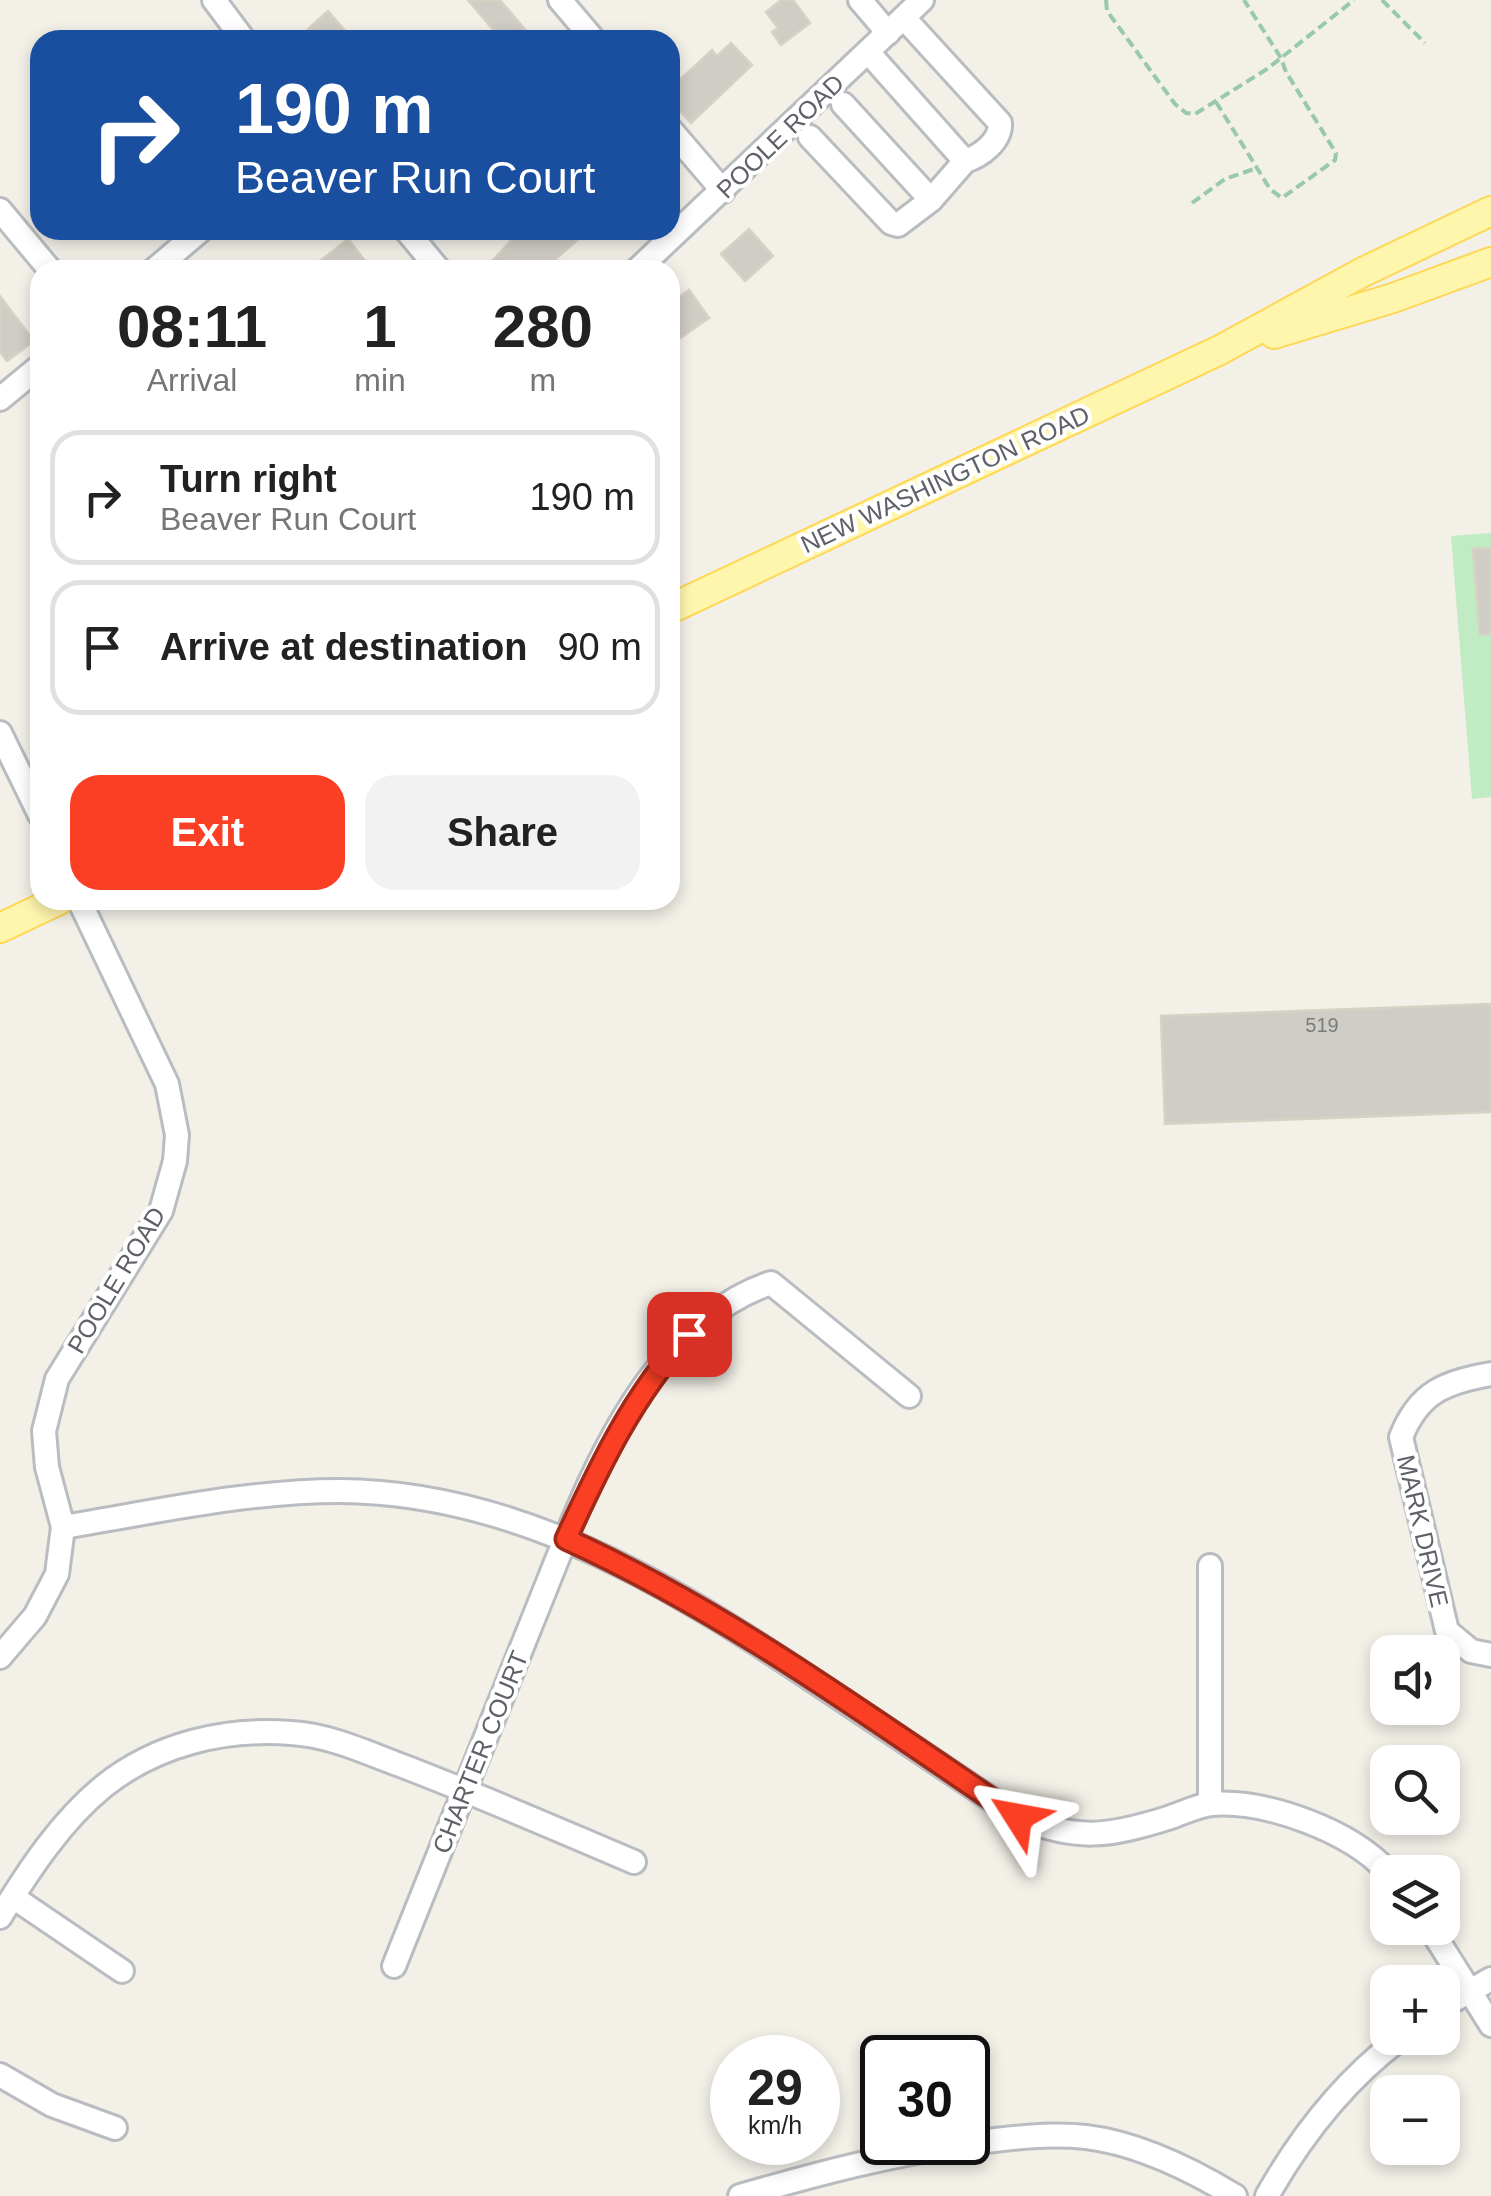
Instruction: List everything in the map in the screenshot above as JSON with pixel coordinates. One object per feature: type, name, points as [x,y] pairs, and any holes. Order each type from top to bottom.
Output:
[{"type":"main road","name":"NEW WASHINGTON ROAD","points":[[680,604],[1220,350],[1364,272],[1491,210]]},
{"type":"main road","name":"NEW WASHINGTON ROAD","points":[[1220,350],[1393,298],[1491,262]]},
{"type":"main road","points":[[0,928],[37,910]]},
{"type":"street","points":[[214,0],[236,30]]},
{"type":"street","points":[[560,0],[586,30]]},
{"type":"street","points":[[810,136],[891,224],[898,225],[931,200],[965,161],[992,144],[1000,132],[1000,123],[896,26],[860,0]]},
{"type":"street","name":"POOLE ROAD","points":[[680,230],[922,0]]},
{"type":"street","points":[[868,52],[965,161]]},
{"type":"street","points":[[842,104],[931,200]]},
{"type":"street","points":[[680,141],[723,191]]},
{"type":"street","points":[[0,210],[42,260]]},
{"type":"street","points":[[166,260],[189,240]]},
{"type":"street","points":[[414,240],[432,260]]},
{"type":"street","name":"POOLE ROAD","points":[[648,260],[670,240]]},
{"type":"street","points":[[0,399],[30,374]]},
{"type":"street","points":[[0,733],[30,795]]},
{"type":"street","name":"POOLE ROAD","points":[[0,1657],[36,1616],[57,1574],[63,1527],[44,1431],[57,1379],[161,1211],[175,1161],[174,1112],[160,1067],[84,910]]},
{"type":"street","name":"CHARTER COURT","points":[[394,1966],[566,1539],[627,1414],[663,1362],[715,1311],[744,1292],[771,1283],[909,1396]]},
{"type":"street","name":"MARK DRIVE","points":[[1491,1374],[1428,1395],[1415,1407],[1401,1436],[1447,1631],[1471,1651],[1491,1656]]},
{"type":"street","points":[[63,1527],[280,1493],[342,1491],[434,1500],[485,1511],[566,1539],[693,1604],[1018,1817],[1047,1829],[1071,1835],[1123,1830],[1210,1804],[1246,1807],[1311,1821],[1340,1835],[1370,1858]]},
{"type":"street","points":[[1210,1566],[1210,1804]]},
{"type":"street","points":[[122,1971],[6,1907],[53,1839],[104,1787],[129,1768],[161,1752],[204,1738],[264,1732],[314,1736],[464,1790],[634,1862]]},
{"type":"street","points":[[1440,1945],[1491,2025]]},
{"type":"street","points":[[1460,1996],[1491,1979]]},
{"type":"street","points":[[1268,2196],[1286,2163],[1333,2102],[1378,2055]]},
{"type":"street","points":[[0,2075],[52,2105],[115,2128]]},
{"type":"street","points":[[740,2196],[876,2159],[1036,2136],[1088,2137],[1120,2145],[1166,2162],[1235,2196]]},
{"type":"path","points":[[1106,0],[1107,11],[1186,114],[1196,114],[1282,58],[1354,0]]},
{"type":"path","points":[[1216,102],[1270,190],[1282,198],[1335,160],[1336,153],[1286,72],[1282,58],[1244,0]]},
{"type":"path","points":[[1382,0],[1425,43]]},
{"type":"path","points":[[1192,203],[1225,179],[1257,168]]},
{"type":"green space","points":[[1491,533],[1491,797],[1472,799],[1451,536]]},
{"type":"building","points":[[468,0],[500,0],[526,30],[494,30]]},
{"type":"building","points":[[781,0],[793,0],[810,23],[781,45],[772,32],[778,28],[766,12]]},
{"type":"building","points":[[328,11],[344,30],[309,30]]},
{"type":"building","points":[[731,43],[752,65],[691,123],[680,111],[680,80],[712,50],[717,56]]},
{"type":"building","points":[[749,229],[773,256],[745,281],[721,254]]},
{"type":"building","points":[[349,240],[364,260],[322,260]]},
{"type":"building","points":[[511,240],[578,240],[554,260],[493,260]]},
{"type":"building","points":[[689,290],[709,318],[680,338],[680,297]]},
{"type":"building","points":[[0,296],[30,336],[30,344],[7,361],[0,352]]},
{"type":"building","points":[[1491,548],[1491,634],[1480,635],[1473,549]]},
{"type":"building","points":[[1491,1004],[1491,1112],[1165,1124],[1161,1016]]},
{"type":"route","points":[[689,1334],[647,1382],[627,1414],[566,1539],[644,1576],[756,1642],[1018,1817]]}]
